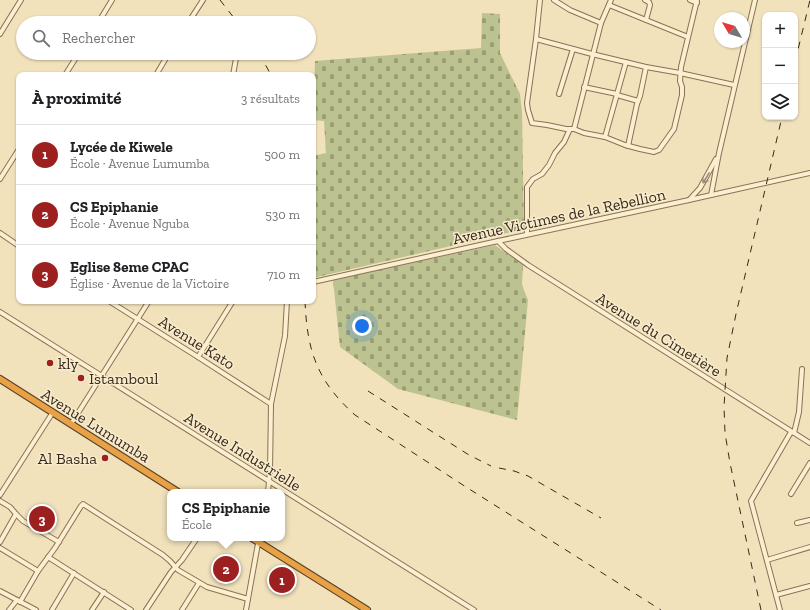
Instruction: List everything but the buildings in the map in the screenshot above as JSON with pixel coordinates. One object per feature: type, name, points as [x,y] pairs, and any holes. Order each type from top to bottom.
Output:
[{"type":"highway","name":"Avenue Lumumba","points":[[0,379],[173,489]]},
{"type":"highway","points":[[261,541],[367,610]]},
{"type":"street","points":[[0,34],[22,0]]},
{"type":"street","points":[[102,16],[112,0]]},
{"type":"street","points":[[193,16],[203,0]]},
{"type":"street","points":[[540,0],[527,103],[532,123],[572,129],[605,137],[628,146],[654,152],[659,150],[674,129],[682,95],[680,73],[697,1],[690,0]]},
{"type":"street","points":[[554,0],[570,10],[601,23]]},
{"type":"street","points":[[645,0],[650,5],[646,20]]},
{"type":"street","points":[[711,195],[719,153],[754,0]]},
{"type":"street","points":[[527,234],[527,187],[530,182],[542,174],[549,165],[555,153],[563,145],[572,129],[601,23],[610,2],[646,20],[688,37]]},
{"type":"street","points":[[536,39],[646,67],[734,85]]},
{"type":"street","points":[[559,94],[572,49]]},
{"type":"street","points":[[67,72],[75,60]]},
{"type":"street","points":[[158,72],[165,60]]},
{"type":"street","points":[[234,72],[236,60]]},
{"type":"street","points":[[605,137],[626,62]]},
{"type":"street","points":[[628,146],[646,67]]},
{"type":"street","points":[[584,87],[617,94],[638,101]]},
{"type":"street","points":[[689,200],[700,188],[719,153]]},
{"type":"street","points":[[0,179],[16,154]]},
{"type":"street","name":"Avenue Victimes de la Rebellion","points":[[316,281],[810,172]]},
{"type":"street","points":[[0,234],[16,244]]},
{"type":"street","name":"Avenue du Cimetière","points":[[498,241],[506,249],[528,265],[810,443]]},
{"type":"street","name":"Avenue Kato","points":[[114,304],[271,404]]},
{"type":"street","points":[[71,424],[147,304]]},
{"type":"street","points":[[198,357],[231,304]]},
{"type":"street","points":[[268,489],[271,404],[285,336],[287,304]]},
{"type":"street","name":"Avenue Industrielle","points":[[0,312],[282,489]]},
{"type":"street","points":[[780,610],[751,501],[793,433],[799,412],[802,369]]},
{"type":"street","points":[[0,494],[53,412]]},
{"type":"street","points":[[791,494],[810,463]]},
{"type":"street","name":"Avenue Industrielle","points":[[285,491],[474,610]]},
{"type":"street","points":[[0,501],[10,507],[23,521],[59,542]]},
{"type":"street","points":[[9,610],[18,601],[59,542],[81,506],[84,505],[163,555],[178,570],[199,583],[208,588],[248,598]]},
{"type":"street","points":[[0,542],[16,514]]},
{"type":"street","points":[[796,524],[810,520]]},
{"type":"street","points":[[146,610],[171,572],[187,554],[195,541]]},
{"type":"street","points":[[246,610],[259,541]]},
{"type":"street","points":[[767,560],[810,547]]},
{"type":"street","points":[[0,548],[38,571]]},
{"type":"street","points":[[48,557],[131,610]]},
{"type":"street","points":[[52,610],[74,573]]},
{"type":"street","points":[[182,610],[199,583]]},
{"type":"street","points":[[776,595],[810,586]]},
{"type":"street","points":[[0,591],[36,610]]},
{"type":"street","points":[[92,610],[104,592]]},
{"type":"green space","points":[[482,13],[500,14],[500,53],[520,94],[522,112],[524,229],[316,277],[316,155],[326,153],[324,121],[316,120],[315,61],[481,48]]},
{"type":"green space","points":[[495,245],[523,265],[522,285],[528,300],[517,420],[398,389],[340,347],[333,280]]},
{"type":"railway","points":[[220,0],[233,16]]},
{"type":"railway","points":[[798,50],[810,0]]},
{"type":"railway","points":[[263,60],[269,72]]},
{"type":"railway","points":[[761,610],[730,463],[725,433],[724,407],[727,358],[781,120]]},
{"type":"railway","points":[[305,304],[308,335],[316,364],[331,390],[355,415],[661,610]]},
{"type":"railway","points":[[368,391],[469,455],[491,466]]},
{"type":"railway","points":[[499,468],[528,476],[601,518]]},
{"type":"place","name":"kly","points":[[50,363]]},
{"type":"place","name":"Istamboul","points":[[81,378]]},
{"type":"place","name":"Al Basha","points":[[105,458]]},
{"type":"place","name":"Eglise 8eme CPAC","points":[[42,519]]},
{"type":"place","name":"CS Epiphanie","points":[[226,569]]},
{"type":"place","name":"Lycée de Kiwele","points":[[282,580]]}]
